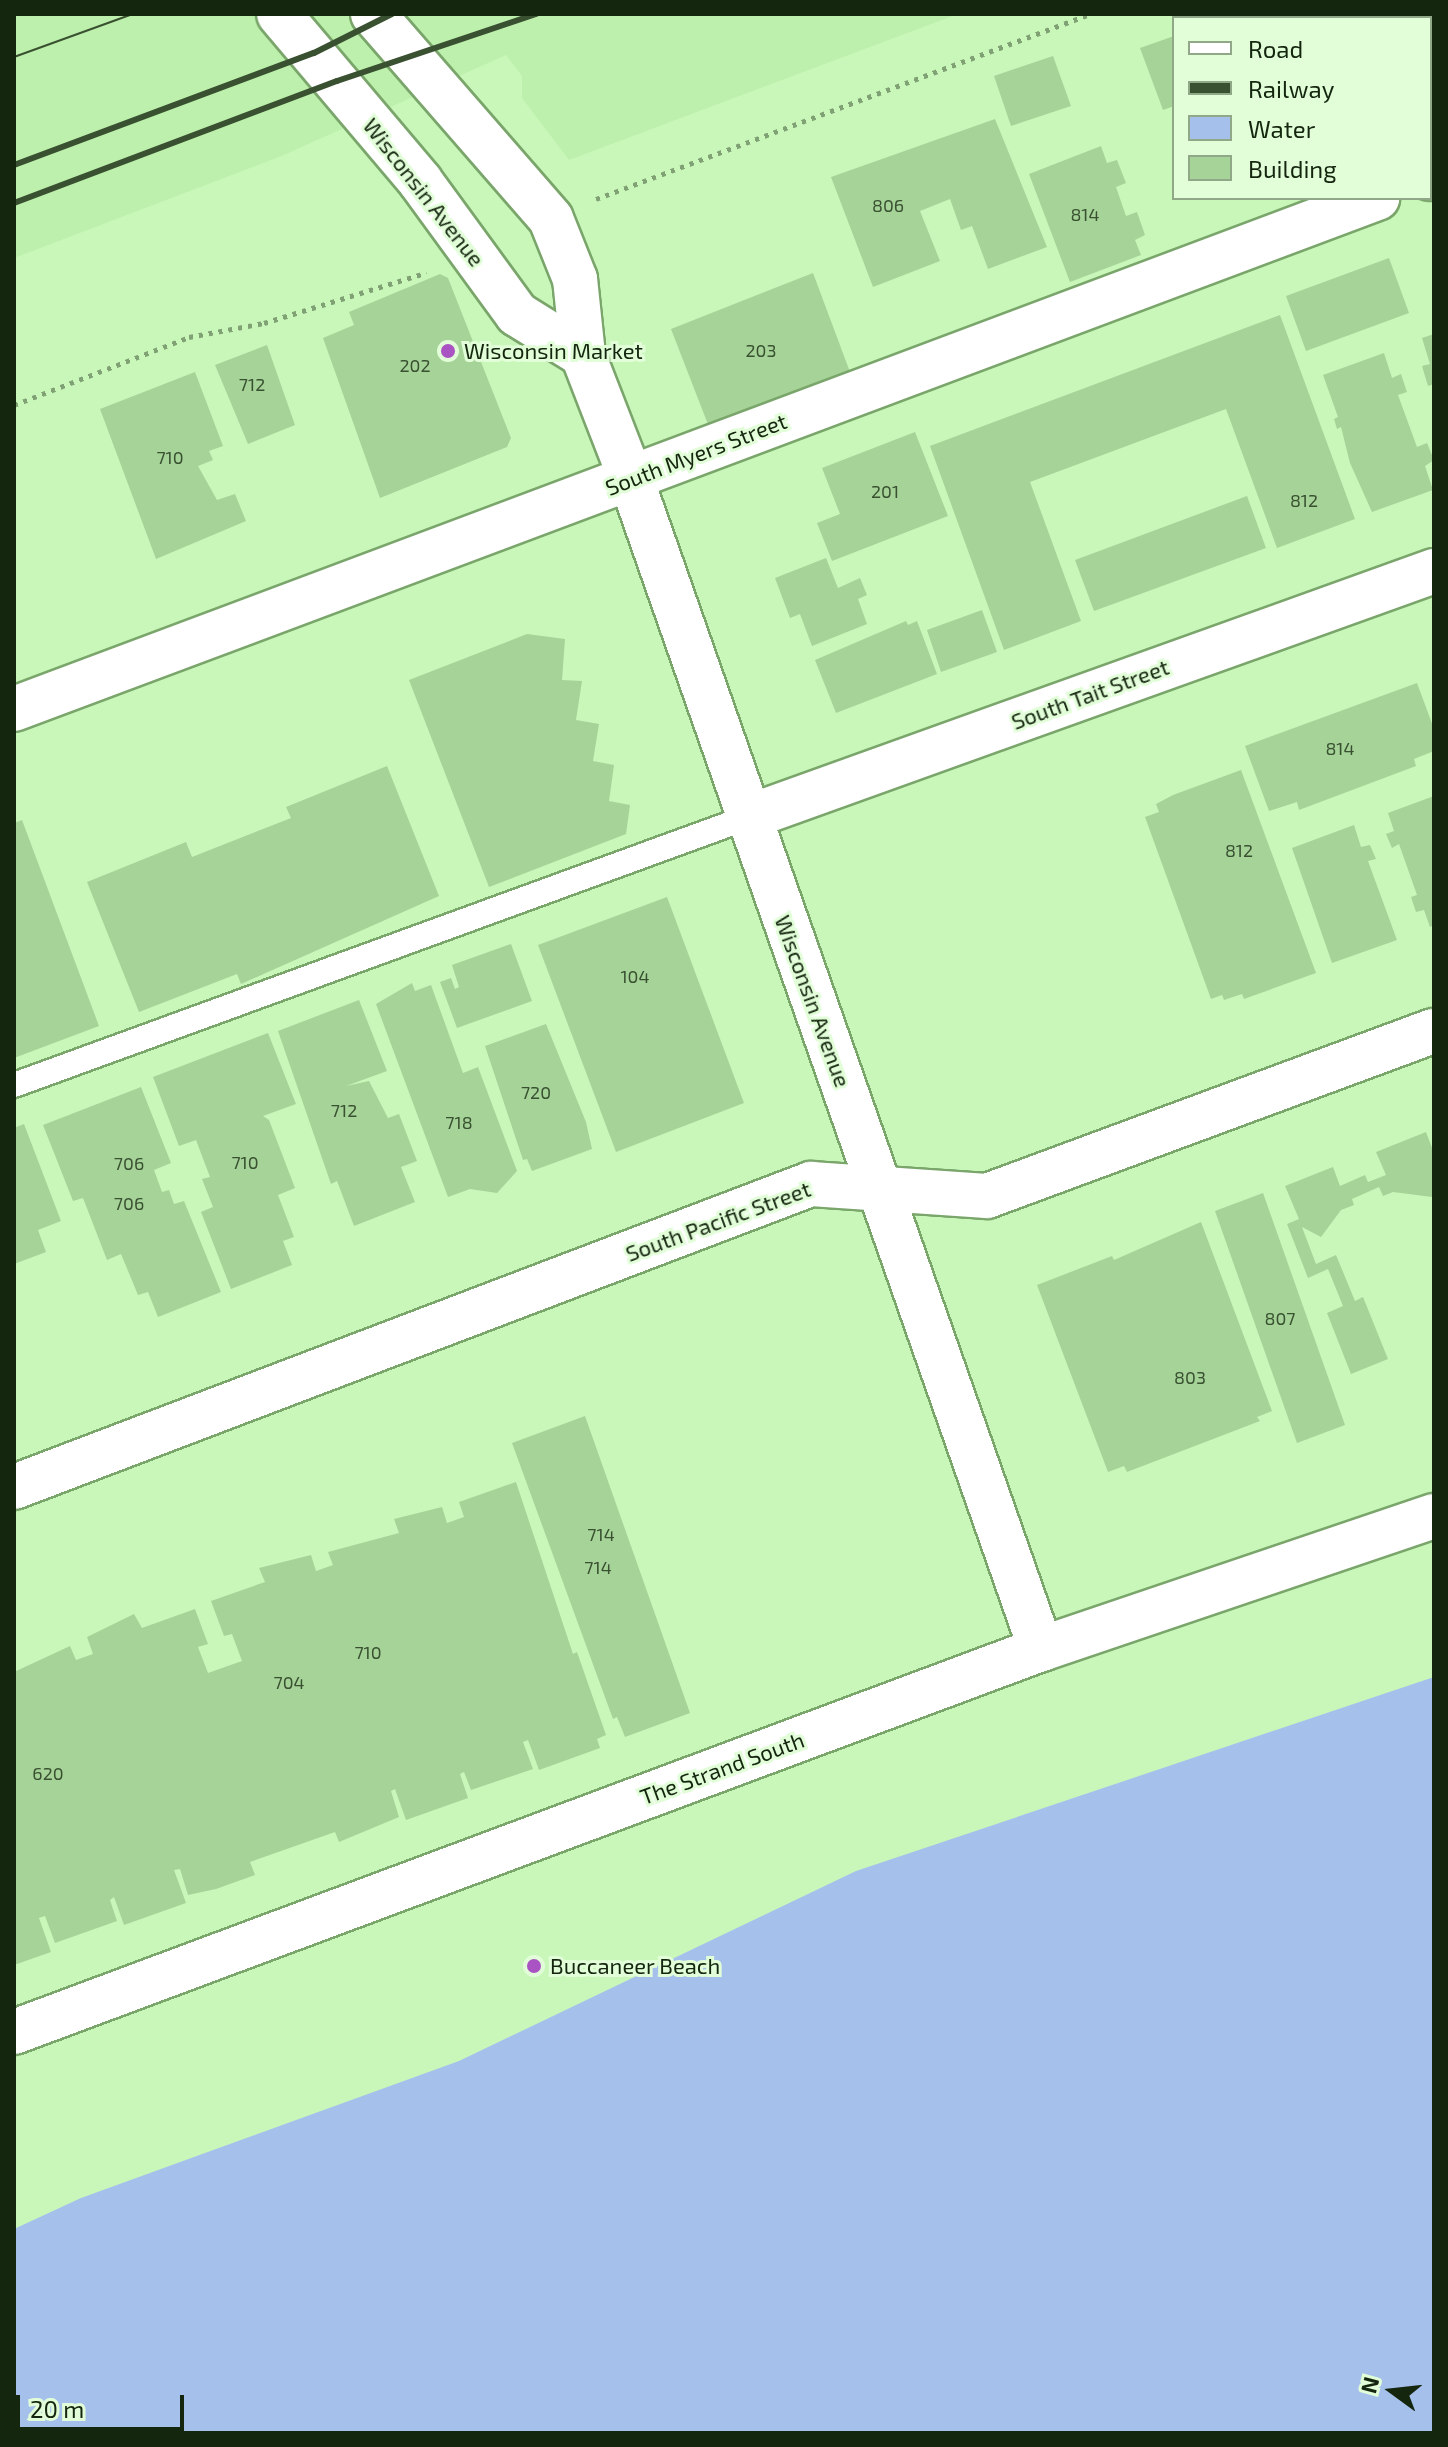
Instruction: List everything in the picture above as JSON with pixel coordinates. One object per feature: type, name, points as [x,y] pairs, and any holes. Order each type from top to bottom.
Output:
[{"type":"street","name":"Wisconsin Avenue","points":[[279,14],[420,181],[517,314],[583,355]]},
{"type":"street","name":"Wisconsin Avenue","points":[[373,14],[551,219],[575,279],[583,355],[631,479],[746,818],[883,1190],[1041,1649]]},
{"type":"street","name":"South Myers Street","points":[[14,709],[1372,200]]},
{"type":"street","name":"South Tait Street","points":[[746,818],[1434,571]]},
{"type":"street","name":"South Pacific Street","points":[[14,1487],[811,1184],[987,1196],[1434,1031]]},
{"type":"street","name":"The Strand South","points":[[14,2032],[1041,1649],[1434,1516]]},
{"type":"lane","points":[[14,1085],[746,818]]},
{"type":"shaded area","points":[[14,14],[958,14],[569,160],[522,98],[522,76],[506,55],[284,155],[14,258]]},
{"type":"water","points":[[1434,1677],[1434,2433],[14,2433],[14,2229],[81,2198],[459,2061],[856,1871]]},
{"type":"building","points":[[1371,14],[1372,16],[1226,16]]},
{"type":"building","points":[[1391,14],[1434,14],[1434,129],[1432,16]]},
{"type":"building","points":[[1172,37],[1172,107],[1163,110],[1140,48]]},
{"type":"building","points":[[1053,56],[1071,106],[1011,126],[994,76]]},
{"type":"building","points":[[995,119],[1047,247],[988,269],[972,226],[961,230],[950,199],[920,211],[940,261],[873,287],[831,177]]},
{"type":"building","points":[[1101,146],[1107,163],[1117,160],[1126,183],[1116,187],[1126,216],[1137,212],[1145,235],[1135,240],[1141,255],[1070,282],[1029,174]]},
{"type":"building","points":[[1389,258],[1409,313],[1306,351],[1286,296]]},
{"type":"building","points":[[813,273],[850,372],[709,427],[671,329]]},
{"type":"building","points":[[440,274],[448,278],[511,438],[507,447],[380,498],[323,338],[354,325],[349,312]]},
{"type":"building","points":[[1280,315],[1355,519],[1277,548],[1226,409],[1030,482],[1081,621],[1004,650],[930,446]]},
{"type":"building","points":[[1434,334],[1434,384],[1428,386],[1422,366],[1430,364],[1422,338]]},
{"type":"building","points":[[267,345],[295,425],[248,444],[215,365]]},
{"type":"building","points":[[1384,353],[1392,378],[1401,374],[1407,392],[1398,395],[1417,447],[1427,443],[1434,460],[1425,466],[1433,490],[1372,512],[1350,463],[1341,427],[1337,429],[1334,419],[1338,417],[1323,375]]},
{"type":"building","points":[[195,372],[223,446],[209,451],[213,460],[198,466],[217,500],[235,494],[246,521],[156,559],[100,409]]},
{"type":"building","points":[[915,432],[948,516],[832,561],[817,523],[840,514],[822,468]]},
{"type":"building","points":[[1247,496],[1266,548],[1094,611],[1075,560]]},
{"type":"building","points":[[826,558],[838,588],[860,578],[867,595],[858,599],[867,624],[812,646],[800,614],[790,618],[775,578]]},
{"type":"building","points":[[982,610],[997,652],[941,672],[927,630]]},
{"type":"building","points":[[906,621],[908,625],[917,621],[937,674],[836,713],[815,660]]},
{"type":"building","points":[[527,634],[565,639],[562,680],[582,681],[576,720],[599,724],[593,761],[614,765],[609,801],[630,805],[626,834],[489,887],[409,680]]},
{"type":"building","points":[[1417,683],[1434,729],[1434,751],[1414,759],[1416,766],[1299,810],[1297,802],[1269,811],[1245,746]]},
{"type":"building","points":[[387,766],[439,896],[241,984],[237,974],[139,1012],[87,882],[186,842],[192,857],[291,818],[286,807]]},
{"type":"building","points":[[1241,770],[1316,973],[1244,999],[1242,994],[1224,1000],[1222,995],[1211,999],[1145,817],[1159,812],[1156,804],[1173,795]]},
{"type":"building","points":[[1434,796],[1434,925],[1430,927],[1424,910],[1416,912],[1411,897],[1417,895],[1399,844],[1392,848],[1386,834],[1394,831],[1388,813]]},
{"type":"building","points":[[22,820],[99,1026],[14,1058],[14,823]]},
{"type":"building","points":[[1354,825],[1361,847],[1370,845],[1376,859],[1368,861],[1397,940],[1332,963],[1292,848]]},
{"type":"building","points":[[667,897],[744,1103],[616,1152],[538,945]]},
{"type":"building","points":[[511,944],[532,1001],[457,1028],[440,982],[451,978],[455,989],[459,987],[452,965]]},
{"type":"building","points":[[412,983],[415,991],[431,985],[463,1073],[478,1067],[517,1171],[497,1193],[470,1189],[448,1197],[376,1004]]},
{"type":"building","points":[[359,1000],[387,1071],[346,1086],[369,1081],[388,1118],[399,1114],[417,1161],[401,1167],[415,1202],[354,1226],[337,1181],[331,1184],[278,1031]]},
{"type":"building","points":[[546,1024],[586,1122],[592,1149],[532,1171],[527,1159],[523,1160],[485,1046]]},
{"type":"building","points":[[268,1033],[296,1104],[263,1116],[269,1120],[295,1188],[278,1195],[294,1237],[283,1241],[292,1265],[231,1289],[201,1212],[213,1207],[202,1179],[210,1177],[196,1140],[179,1146],[153,1077]]},
{"type":"building","points":[[141,1087],[171,1163],[154,1170],[162,1192],[169,1190],[174,1204],[184,1201],[221,1292],[158,1317],[148,1292],[138,1295],[121,1254],[107,1260],[83,1198],[73,1201],[43,1125]]},
{"type":"building","points":[[24,1124],[61,1221],[38,1230],[46,1252],[14,1264],[14,1128]]},
{"type":"building","points":[[1426,1132],[1434,1153],[1432,1197],[1393,1192],[1383,1196],[1379,1187],[1352,1199],[1354,1205],[1341,1210],[1321,1237],[1302,1227],[1316,1264],[1336,1255],[1355,1301],[1363,1297],[1388,1359],[1351,1374],[1327,1313],[1343,1306],[1328,1269],[1308,1278],[1287,1224],[1299,1219],[1285,1186],[1333,1167],[1340,1186],[1365,1175],[1368,1182],[1386,1175],[1376,1152]]},
{"type":"building","points":[[1263,1193],[1345,1425],[1297,1443],[1215,1211]]},
{"type":"building","points":[[1201,1222],[1272,1411],[1257,1417],[1260,1421],[1127,1472],[1124,1466],[1108,1472],[1037,1285],[1112,1256],[1114,1260]]},
{"type":"building","points":[[585,1416],[690,1713],[625,1737],[617,1717],[613,1719],[512,1443]]},
{"type":"building","points":[[516,1482],[573,1654],[577,1652],[606,1735],[597,1739],[600,1748],[539,1770],[528,1740],[523,1742],[533,1769],[471,1790],[464,1772],[460,1774],[468,1798],[406,1820],[395,1789],[391,1791],[399,1817],[339,1842],[335,1832],[250,1862],[255,1875],[216,1889],[188,1895],[180,1869],[174,1870],[186,1903],[124,1925],[114,1897],[110,1900],[117,1921],[55,1943],[45,1916],[39,1918],[51,1952],[14,1965],[14,1672],[70,1646],[76,1660],[93,1654],[87,1637],[134,1614],[142,1628],[195,1609],[208,1644],[198,1647],[208,1673],[242,1661],[232,1634],[224,1636],[211,1601],[265,1582],[259,1568],[311,1555],[316,1571],[333,1565],[328,1552],[399,1533],[394,1519],[442,1507],[447,1523],[464,1517],[459,1502]]},
{"type":"tram line","points":[[14,57],[133,14]]},
{"type":"railway","points":[[14,165],[314,53],[392,14]]},
{"type":"railway","points":[[14,203],[337,81],[536,14]]},
{"type":"place","name":"Wisconsin Market","points":[[448,351]]},
{"type":"place","name":"Buccaneer Beach","points":[[534,1966]]}]
